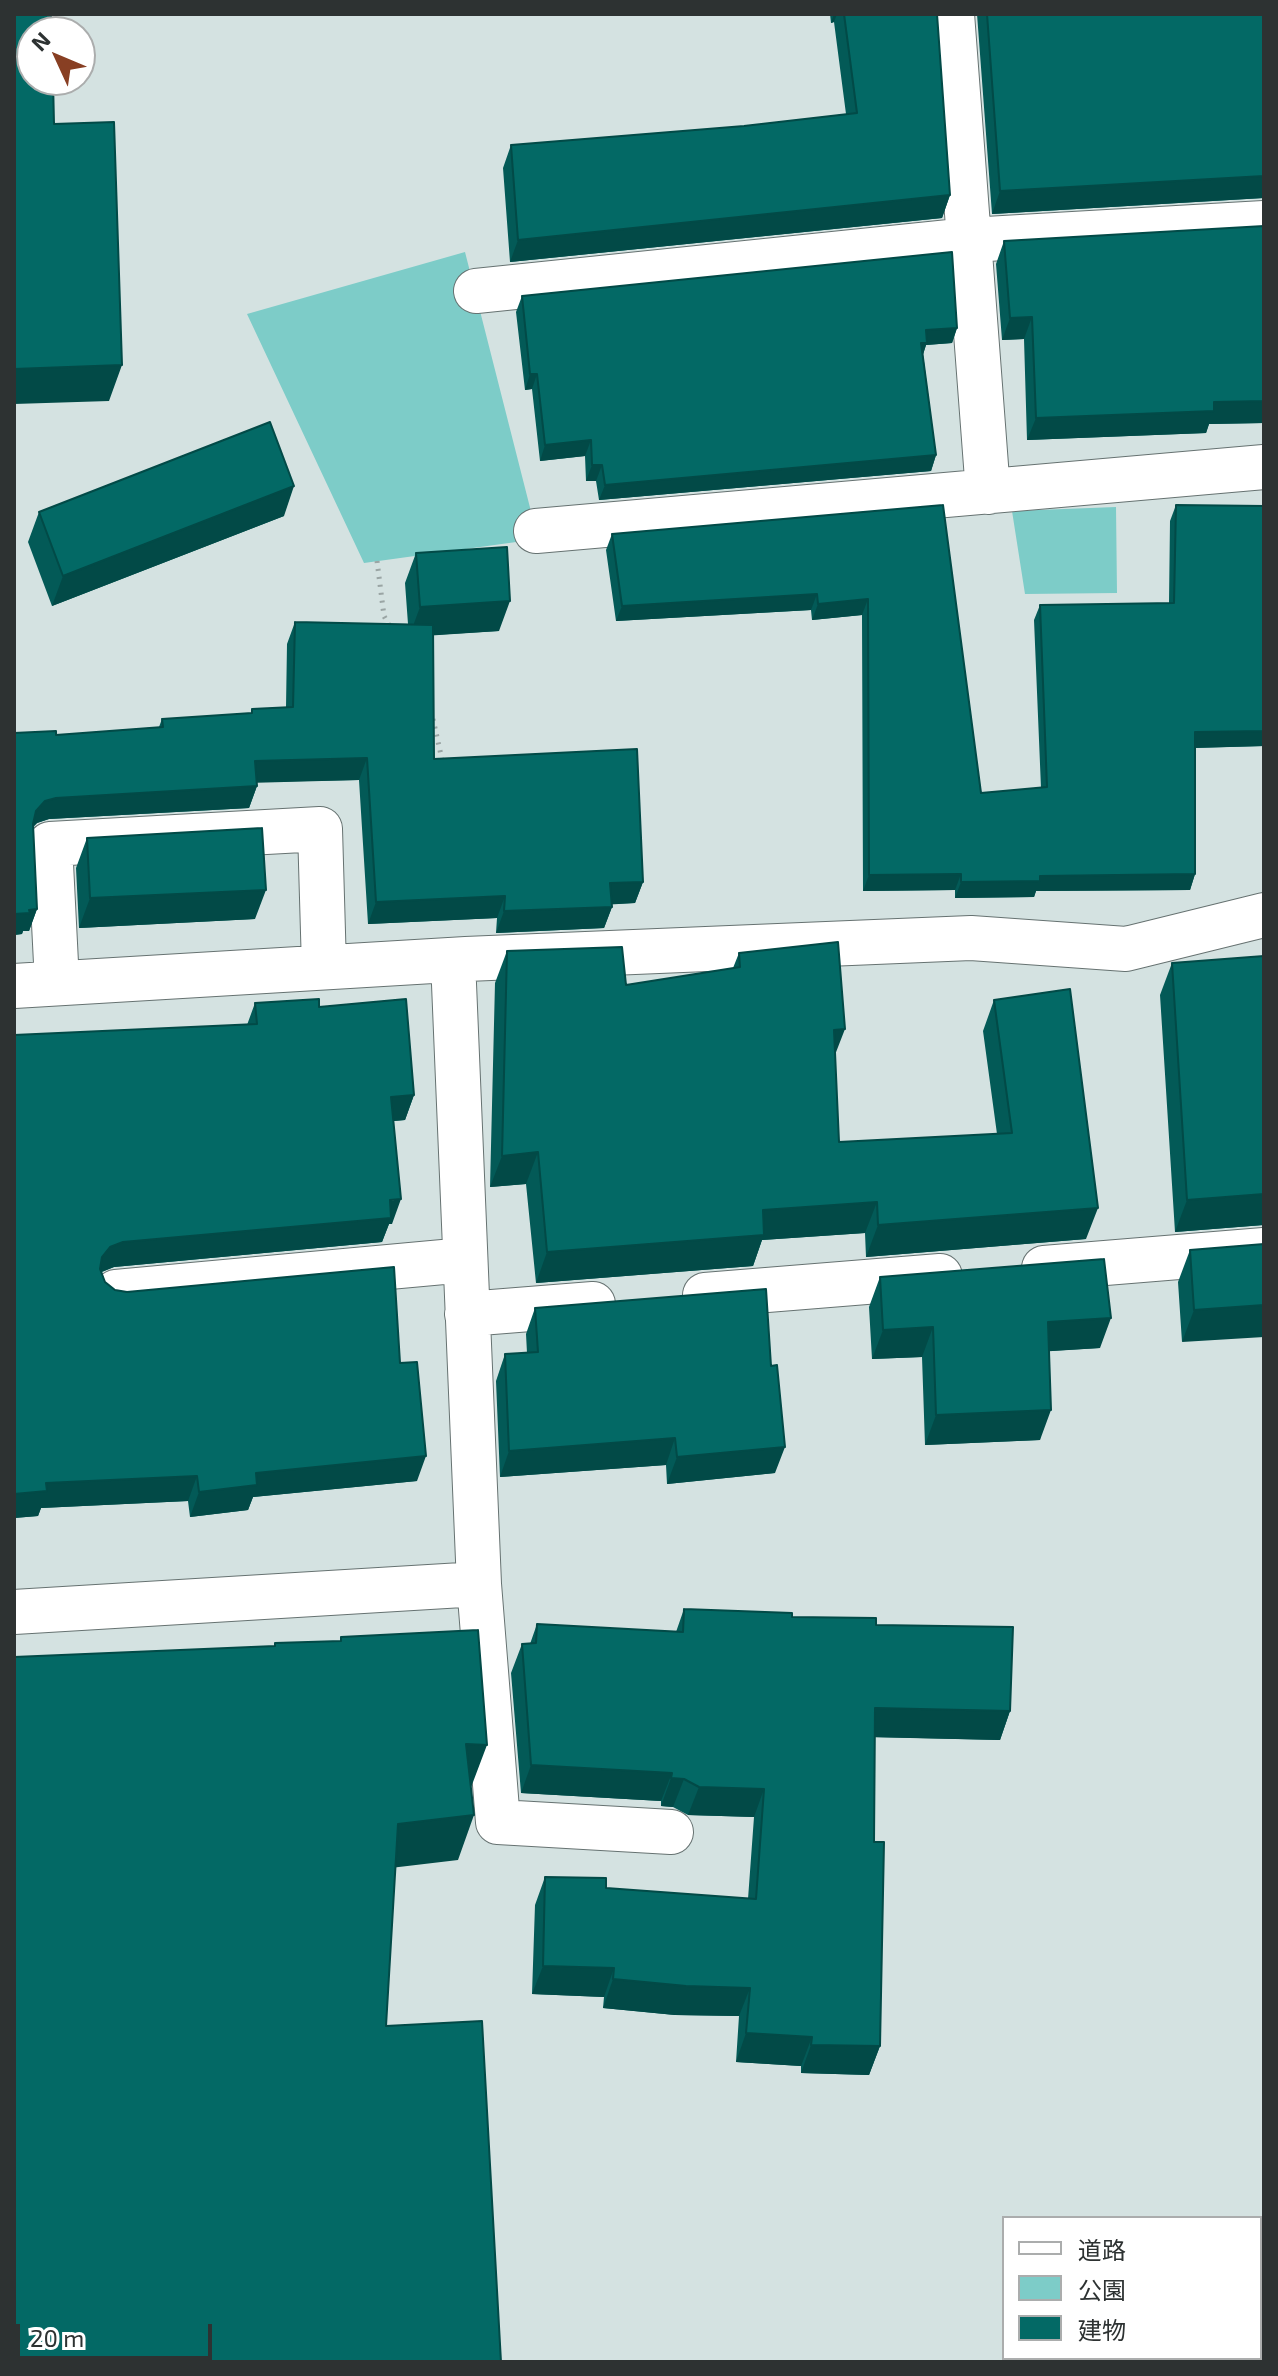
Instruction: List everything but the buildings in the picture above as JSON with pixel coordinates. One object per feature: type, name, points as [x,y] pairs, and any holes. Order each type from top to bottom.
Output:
[{"type":"street","points":[[952,14],[988,492]]},
{"type":"street","points":[[476,291],[969,240],[1264,223]]},
{"type":"street","points":[[536,531],[1264,467]]},
{"type":"street","points":[[57,983],[50,844],[66,843],[320,829],[324,967]]},
{"type":"street","points":[[14,986],[453,960],[971,938],[1126,949],[1264,915]]},
{"type":"street","points":[[453,960],[479,1584],[498,1822],[671,1832]]},
{"type":"street","points":[[467,1314],[1264,1250]]},
{"type":"street","points":[[116,1292],[465,1260]]},
{"type":"street","points":[[14,1612],[479,1584]]},
{"type":"path","points":[[377,561],[384,616],[391,629]]},
{"type":"path","points":[[430,707],[446,778]]},
{"type":"green space","points":[[465,252],[538,539],[364,563],[247,314]]},
{"type":"green space","points":[[1116,507],[1117,593],[1025,594],[1012,511]]}]
